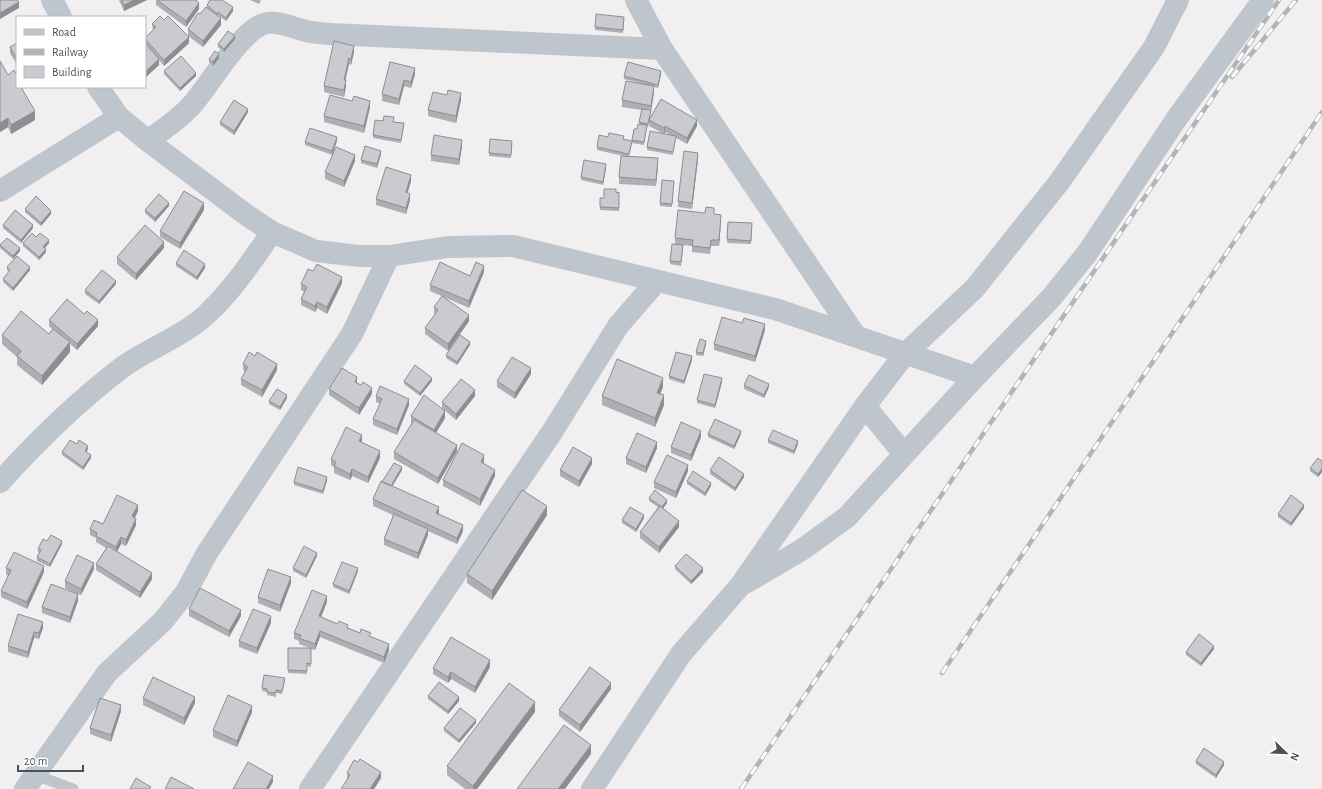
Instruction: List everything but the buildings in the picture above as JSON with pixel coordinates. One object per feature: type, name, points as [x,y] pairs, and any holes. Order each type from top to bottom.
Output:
[{"type":"street","points":[[52,0],[60,16]]},
{"type":"street","points":[[636,0],[662,49],[855,335]]},
{"type":"street","points":[[592,789],[681,654],[740,586],[865,406],[905,354],[975,288],[1060,181],[1154,47],[1178,0]]},
{"type":"street","points":[[740,586],[803,549],[847,517],[975,377],[1051,298],[1088,252],[1177,118],[1263,0]]},
{"type":"street","points":[[148,141],[189,108],[207,88],[238,44],[253,29],[267,23],[279,23],[307,32],[330,34],[662,49]]},
{"type":"street","points":[[99,88],[119,117],[148,141],[245,214],[272,232],[316,251],[359,256],[389,256],[448,248],[513,246],[656,282],[776,309],[975,377]]},
{"type":"street","points":[[0,191],[119,117]]},
{"type":"street","points":[[0,482],[39,440],[93,391],[151,348],[180,333],[205,316],[224,297],[272,232]]},
{"type":"street","points":[[30,782],[107,673],[163,621],[186,592],[207,553],[352,334],[389,256]]},
{"type":"street","points":[[310,789],[552,432],[618,326],[656,282]]},
{"type":"street","points":[[865,406],[904,454]]},
{"type":"lane","points":[[30,782],[73,789]]},
{"type":"railway","points":[[741,789],[1279,0]]},
{"type":"railway","points":[[1232,77],[1296,0]]},
{"type":"railway","points":[[942,673],[1322,112]]}]
